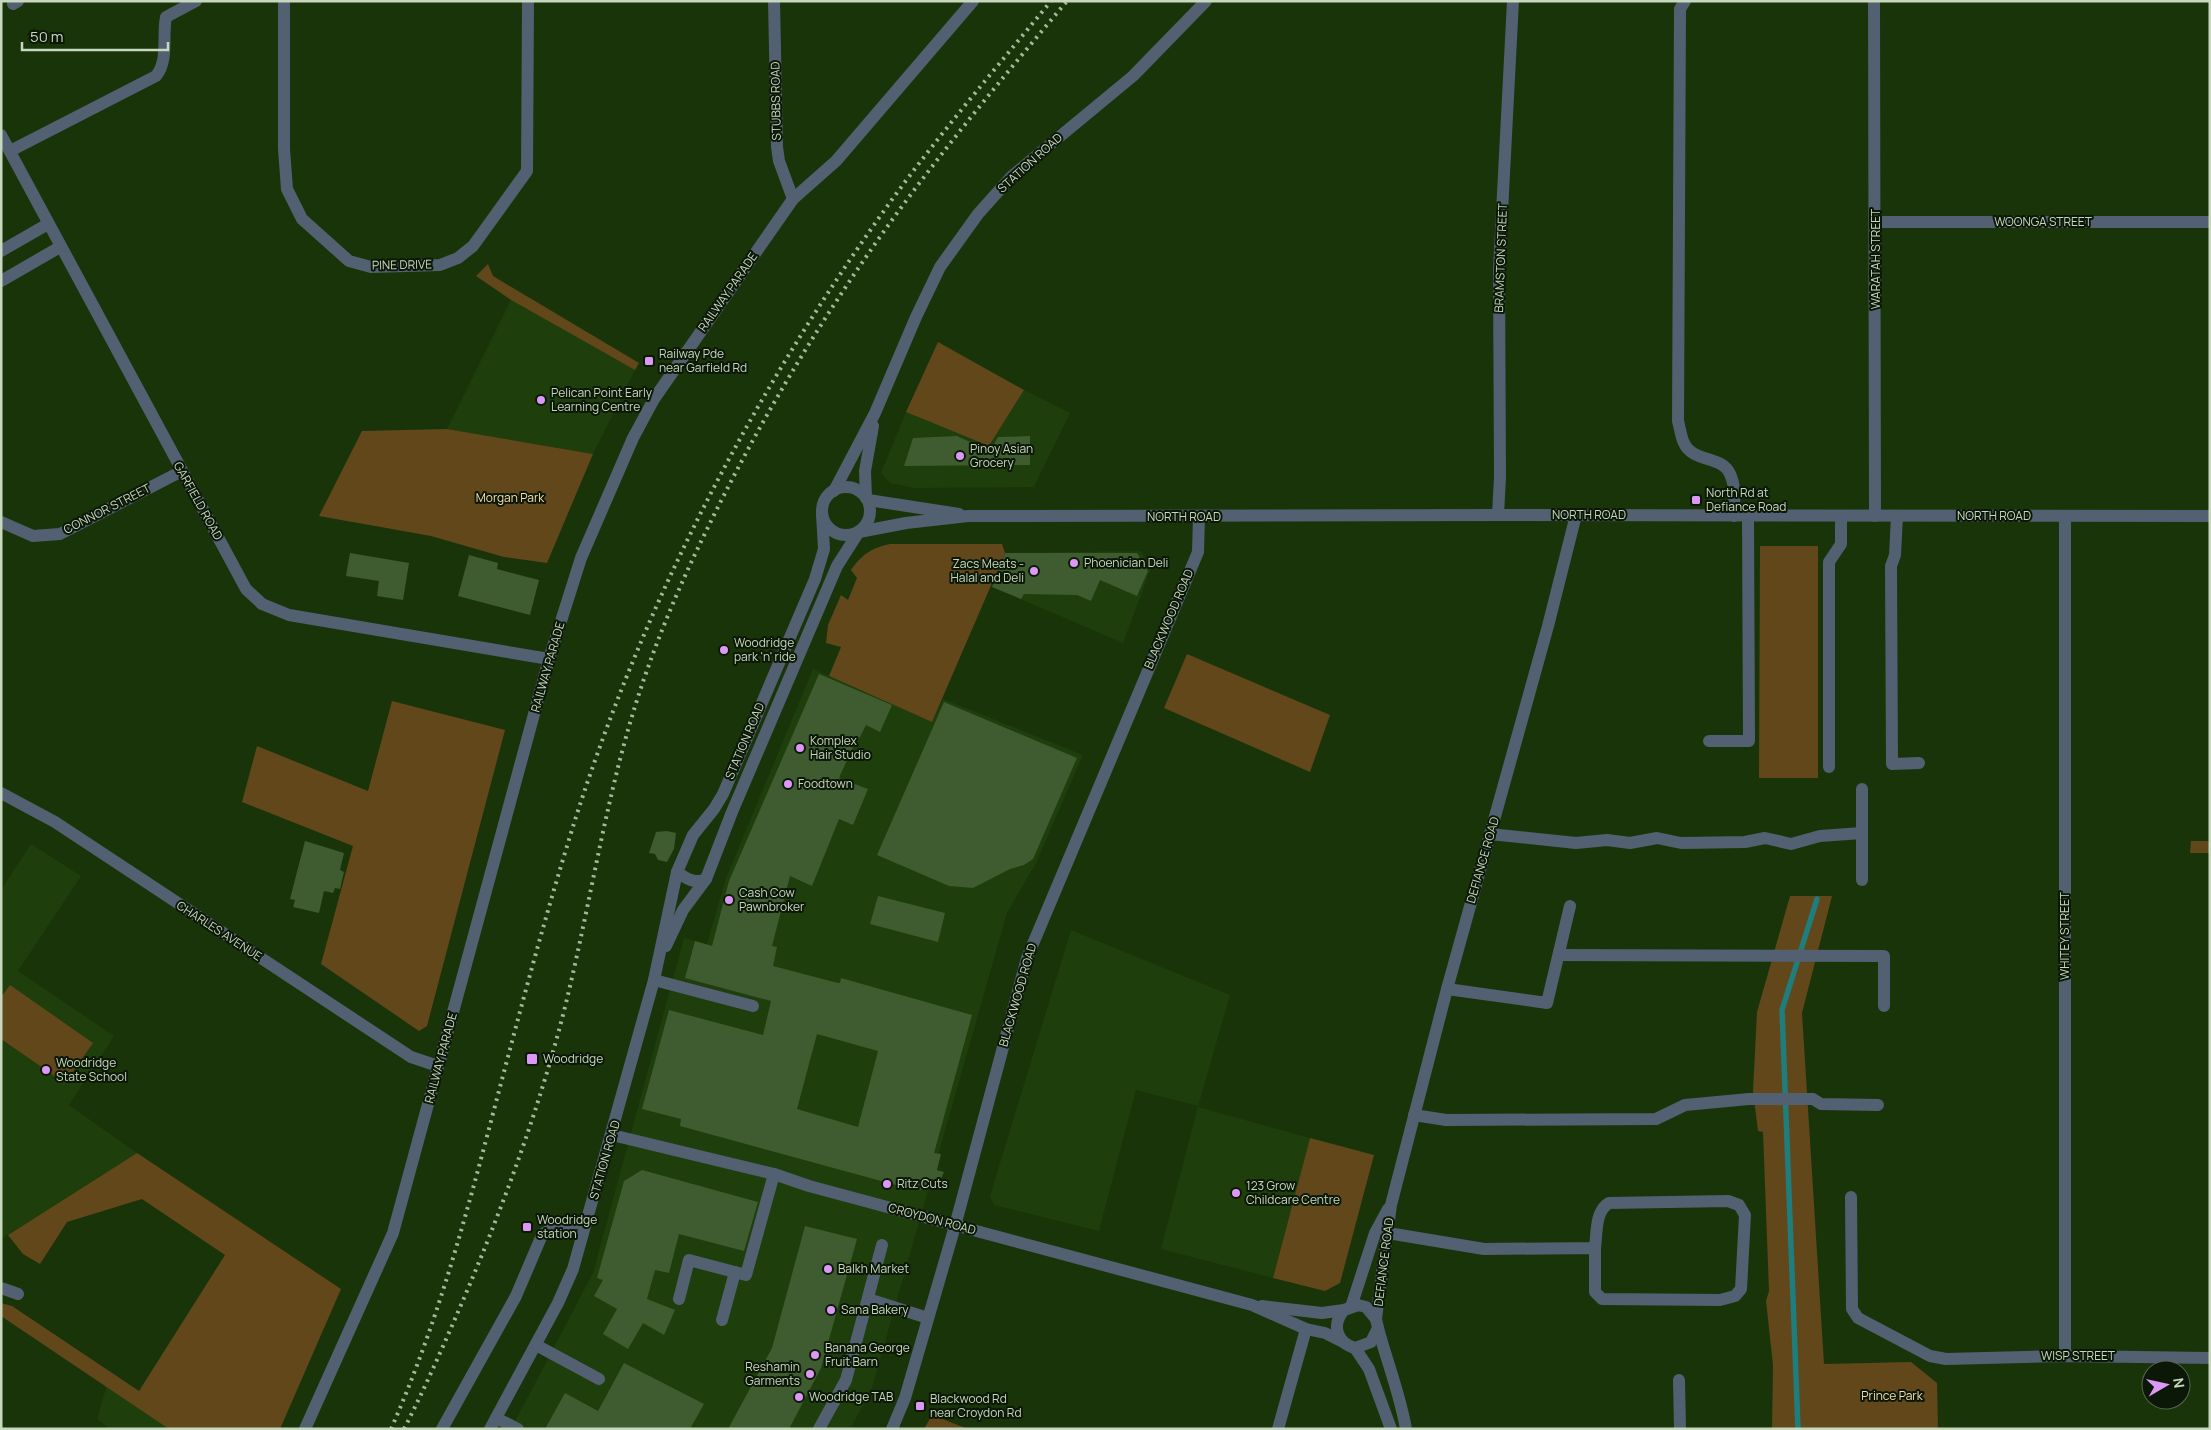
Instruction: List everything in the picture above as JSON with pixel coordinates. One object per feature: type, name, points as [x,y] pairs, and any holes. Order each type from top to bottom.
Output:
[{"type":"street","points":[[10,151],[156,76],[163,68],[166,17],[196,1]]},
{"type":"street","name":"PINE DRIVE","points":[[284,1],[284,149],[287,189],[302,219],[349,262],[371,267],[440,265],[458,258],[473,246],[527,171],[528,1]]},
{"type":"street","name":"STUBBS ROAD","points":[[774,1],[776,147],[793,199]]},
{"type":"street","name":"RAILWAY PARADE","points":[[305,1429],[393,1233],[549,659],[581,558],[644,416],[793,199],[836,161],[973,1]]},
{"type":"street","name":"STATION ROAD","points":[[834,491],[875,413],[916,317],[940,267],[978,214],[1012,176],[1133,76],[1206,1]]},
{"type":"street","name":"BRAMSTON STREET","points":[[1498,514],[1500,477],[1499,270],[1513,1]]},
{"type":"street","points":[[1685,1],[1680,9],[1678,420],[1684,444],[1694,454],[1722,463],[1730,472],[1734,485],[1734,516]]},
{"type":"street","name":"WARATAH STREET","points":[[1874,1],[1876,222],[1875,516]]},
{"type":"street","name":"GARFIELD ROAD","points":[[1,135],[246,589],[262,604],[289,615],[332,620],[549,659]]},
{"type":"street","name":"WOONGA STREET","points":[[1876,222],[2210,222]]},
{"type":"street","points":[[1,250],[48,224]]},
{"type":"street","points":[[1,281],[60,247]]},
{"type":"street","name":"STATION ROAD","points":[[867,499],[865,471],[875,413]]},
{"type":"street","name":"CONNOR STREET","points":[[1,522],[33,536],[60,534],[182,471]]},
{"type":"street","points":[[852,488],[867,499],[870,517],[858,532],[845,535],[833,532],[827,526],[822,514],[824,502],[834,491],[852,488]]},
{"type":"street","name":"NORTH ROAD","points":[[867,499],[886,504],[937,509],[968,516]]},
{"type":"street","name":"STATION ROAD","points":[[493,1423],[558,1303],[573,1269],[654,980],[667,910],[677,872],[693,835],[714,809],[723,794],[815,579],[824,548],[822,514]]},
{"type":"street","name":"NORTH ROAD","points":[[858,532],[906,523],[968,516],[1199,517],[1498,514],[2210,516]]},
{"type":"street","name":"DEFIANCE ROAD","points":[[1406,1429],[1397,1384],[1388,1366],[1377,1323],[1391,1205],[1447,989],[1548,626],[1576,515]]},
{"type":"street","points":[[1709,741],[1749,741],[1748,516]]},
{"type":"street","points":[[1829,767],[1829,562],[1841,544],[1841,516]]},
{"type":"street","points":[[1897,516],[1895,555],[1891,566],[1892,764],[1919,763]]},
{"type":"street","name":"WHITEY STREET","points":[[2065,516],[2065,1356]]},
{"type":"street","name":"BLACKWOOD ROAD","points":[[892,1429],[905,1398],[955,1226],[1027,958],[1198,552],[1199,517]]},
{"type":"street","name":"STATION ROAD","points":[[658,964],[677,921],[706,879],[732,812],[837,566],[858,532]]},
{"type":"street","points":[[1862,789],[1862,880]]},
{"type":"street","name":"CHARLES AVENUE","points":[[1,793],[55,822],[411,1057],[438,1066]]},
{"type":"street","points":[[1490,834],[1576,843],[1607,840],[1630,843],[1657,838],[1681,843],[1745,842],[1765,838],[1791,844],[1820,836],[1862,832]]},
{"type":"street","points":[[677,872],[691,881],[697,882],[706,879]]},
{"type":"street","points":[[1447,989],[1548,1003],[1570,906]]},
{"type":"street","points":[[1559,954],[1884,956],[1884,1006]]},
{"type":"street","points":[[654,980],[753,1006]]},
{"type":"street","points":[[1414,1115],[1446,1120],[1656,1119],[1685,1105],[1749,1099],[1813,1099],[1821,1104],[1878,1105]]},
{"type":"street","name":"CROYDON ROAD","points":[[612,1135],[774,1174],[808,1186],[1252,1305],[1322,1313],[1347,1308]]},
{"type":"street","points":[[678,1299],[689,1260],[746,1276],[774,1174]]},
{"type":"street","name":"WISP STREET","points":[[1852,1197],[1852,1309],[1858,1318],[1930,1356],[1946,1359],[2065,1356],[2210,1358]]},
{"type":"street","points":[[1728,1201],[1739,1205],[1745,1215],[1741,1288],[1735,1296],[1720,1300],[1602,1299],[1595,1292],[1594,1248],[1600,1213],[1603,1206],[1609,1202],[1728,1201]]},
{"type":"street","name":"DEFIANCE ROAD","points":[[1347,1308],[1375,1232],[1391,1205]]},
{"type":"street","points":[[442,1429],[516,1296],[542,1235],[556,1225],[587,1222]]},
{"type":"street","points":[[1388,1233],[1484,1249],[1594,1248]]},
{"type":"street","points":[[819,1429],[846,1380],[882,1244]]},
{"type":"street","points":[[722,1320],[735,1272]]},
{"type":"street","points":[[1,1288],[18,1294]]},
{"type":"street","points":[[868,1300],[928,1318]]},
{"type":"street","name":"CROYDON ROAD","points":[[1252,1305],[1306,1329],[1325,1333],[1343,1342]]},
{"type":"street","points":[[1355,1348],[1371,1342],[1377,1323],[1366,1307],[1347,1308],[1339,1316],[1336,1330],[1343,1342],[1355,1348],[1369,1369],[1391,1429]]},
{"type":"street","points":[[1278,1429],[1306,1329]]},
{"type":"street","points":[[536,1345],[599,1379]]},
{"type":"street","points":[[1679,1380],[1680,1429]]},
{"type":"street","points":[[493,1423],[518,1429]]},
{"type":"shaded area","name":"Pelican Point Early Learning Centre","points":[[511,300],[635,370],[593,454],[447,429]]},
{"type":"shaded area","points":[[1024,390],[1070,413],[1034,487],[915,488],[890,483],[881,473],[906,412],[989,446]]},
{"type":"shaded area","points":[[1141,551],[1151,568],[1123,643],[992,587],[1005,553]]},
{"type":"shaded area","points":[[813,669],[932,722],[943,699],[1083,755],[1036,863],[1007,913],[871,1391],[850,1429],[511,1429],[593,1273],[684,938],[707,944],[726,878]]},
{"type":"shaded area","name":"Woodridge State School","points":[[31,844],[81,876],[18,971],[114,1036],[69,1105],[137,1153],[1,1239],[1,890]]},
{"type":"shaded area","points":[[1071,930],[1230,995],[1198,1107],[1310,1138],[1273,1278],[1161,1249],[1198,1106],[1136,1090],[1099,1231],[994,1205],[990,1196]]},
{"type":"shaded area","points":[[107,1385],[169,1429],[110,1429],[97,1419]]},
{"type":"green space","points":[[488,264],[493,276],[639,363],[635,370],[511,300],[476,276]]},
{"type":"green space","points":[[938,342],[1024,390],[989,446],[906,412]]},
{"type":"green space","name":"Morgan Park","points":[[447,429],[593,454],[547,563],[504,557],[431,536],[319,516],[362,431]]},
{"type":"green space","points":[[890,544],[1002,544],[1005,553],[932,722],[829,676],[841,647],[826,643],[828,625],[841,595],[848,600],[857,578],[851,570],[868,552]]},
{"type":"green space","points":[[1760,546],[1818,546],[1818,778],[1759,778]]},
{"type":"green space","points":[[1187,654],[1330,715],[1310,772],[1164,708]]},
{"type":"green space","points":[[392,701],[505,730],[427,1026],[419,1031],[321,964],[353,846],[242,802],[257,746],[368,791]]},
{"type":"green space","points":[[2191,841],[2210,841],[2210,853],[2190,853]]},
{"type":"green space","name":"Prince Park","points":[[1790,896],[1832,896],[1802,1013],[1824,1364],[1911,1362],[1937,1383],[1938,1429],[1772,1429],[1773,1365],[1766,1301],[1769,1291],[1763,1132],[1758,1131],[1753,1091],[1757,1012]]},
{"type":"green space","points":[[10,985],[93,1043],[65,1083],[1,1039],[1,997]]},
{"type":"green space","points":[[1310,1138],[1374,1155],[1340,1283],[1325,1291],[1273,1278]]},
{"type":"green space","points":[[137,1153],[341,1289],[280,1429],[169,1429],[1,1316],[1,1303],[12,1306],[139,1391],[225,1255],[142,1199],[67,1222],[40,1264],[23,1254],[8,1235]]},
{"type":"green space","points":[[932,1415],[968,1429],[924,1429]]},
{"type":"building","points":[[957,436],[990,451],[998,437],[1030,436],[1030,465],[904,466],[913,438]]},
{"type":"building","points":[[350,553],[409,563],[403,600],[377,596],[379,581],[346,576]]},
{"type":"building","points":[[1005,553],[1137,553],[1148,571],[1137,596],[1100,580],[1091,601],[1077,595],[1024,594],[1021,599],[992,587]]},
{"type":"building","points":[[469,555],[498,563],[497,569],[539,580],[530,615],[458,596]]},
{"type":"building","points":[[819,674],[892,705],[880,732],[866,725],[859,739],[857,738],[839,778],[868,789],[853,825],[839,819],[812,886],[790,876],[772,946],[777,947],[773,966],[838,983],[840,983],[841,978],[972,1015],[934,1153],[941,1154],[937,1170],[944,1172],[939,1183],[928,1189],[914,1190],[680,1126],[681,1119],[642,1109],[669,1010],[763,1035],[771,1001],[685,978],[695,941],[712,946],[729,881]],"holes":[[[817,1034],[878,1051],[858,1127],[797,1109]]]},
{"type":"building","points":[[944,702],[1077,758],[1033,859],[973,888],[949,886],[877,855]]},
{"type":"building","points":[[667,831],[676,833],[674,849],[667,862],[658,860],[655,854],[649,853],[656,832]]},
{"type":"building","points":[[305,841],[344,853],[340,870],[344,872],[340,889],[335,888],[333,893],[324,891],[319,913],[293,907],[295,900],[290,899]]},
{"type":"building","points":[[878,896],[945,913],[938,942],[870,924]]},
{"type":"building","points":[[642,1170],[758,1202],[744,1251],[679,1234],[669,1273],[655,1270],[647,1299],[675,1310],[664,1335],[643,1323],[628,1349],[603,1334],[617,1309],[594,1296],[603,1280],[597,1278],[624,1181]]},
{"type":"building","points":[[805,1226],[857,1239],[821,1368],[789,1429],[728,1429],[772,1348]]},
{"type":"building","points":[[624,1363],[704,1404],[690,1429],[545,1429],[565,1393],[598,1411]]},
{"type":"waterway","points":[[1798,1429],[1782,1010],[1817,899]]},
{"type":"railway","points":[[391,1429],[407,1392],[447,1279],[480,1164],[531,971],[576,817],[604,735],[636,654],[671,574],[750,420],[794,346],[841,273],[891,201],[930,150],[1051,1]]},
{"type":"railway","points":[[404,1429],[479,1263],[507,1192],[532,1120],[564,1011],[610,800],[632,717],[660,635],[695,554],[733,477],[774,403],[817,331],[863,261],[952,141],[1067,1]]},
{"type":"place","name":"Railway Pde near Garfield Rd","points":[[649,361]]},
{"type":"place","name":"Pelican Point Early Learning Centre","points":[[541,400]]},
{"type":"place","name":"Pinoy Asian Grocery","points":[[960,456]]},
{"type":"place","name":"North Rd at Defiance Road","points":[[1696,500]]},
{"type":"place","name":"Phoenician Deli","points":[[1074,563]]},
{"type":"place","name":"Zacs Meats - Halal and Deli","points":[[1034,571]]},
{"type":"place","name":"Woodridge park 'n' ride","points":[[724,650]]},
{"type":"place","name":"Komplex Hair Studio","points":[[800,748]]},
{"type":"place","name":"Foodtown","points":[[788,784]]},
{"type":"place","name":"Cash Cow Pawnbroker","points":[[729,900]]},
{"type":"place","name":"Woodridge","points":[[532,1059]]},
{"type":"place","name":"Woodridge State School","points":[[46,1070]]},
{"type":"place","name":"Ritz Cuts","points":[[887,1184]]},
{"type":"place","name":"123 Grow Childcare Centre","points":[[1236,1193]]},
{"type":"place","name":"Woodridge station","points":[[527,1227]]},
{"type":"place","name":"Balkh Market","points":[[828,1269]]},
{"type":"place","name":"Sana Bakery","points":[[831,1310]]},
{"type":"place","name":"Banana George Fruit Barn","points":[[815,1355]]},
{"type":"place","name":"Reshamin Garments","points":[[810,1374]]},
{"type":"place","name":"Woodridge TAB","points":[[799,1397]]},
{"type":"place","name":"Blackwood Rd near Croydon Rd","points":[[920,1406]]}]
